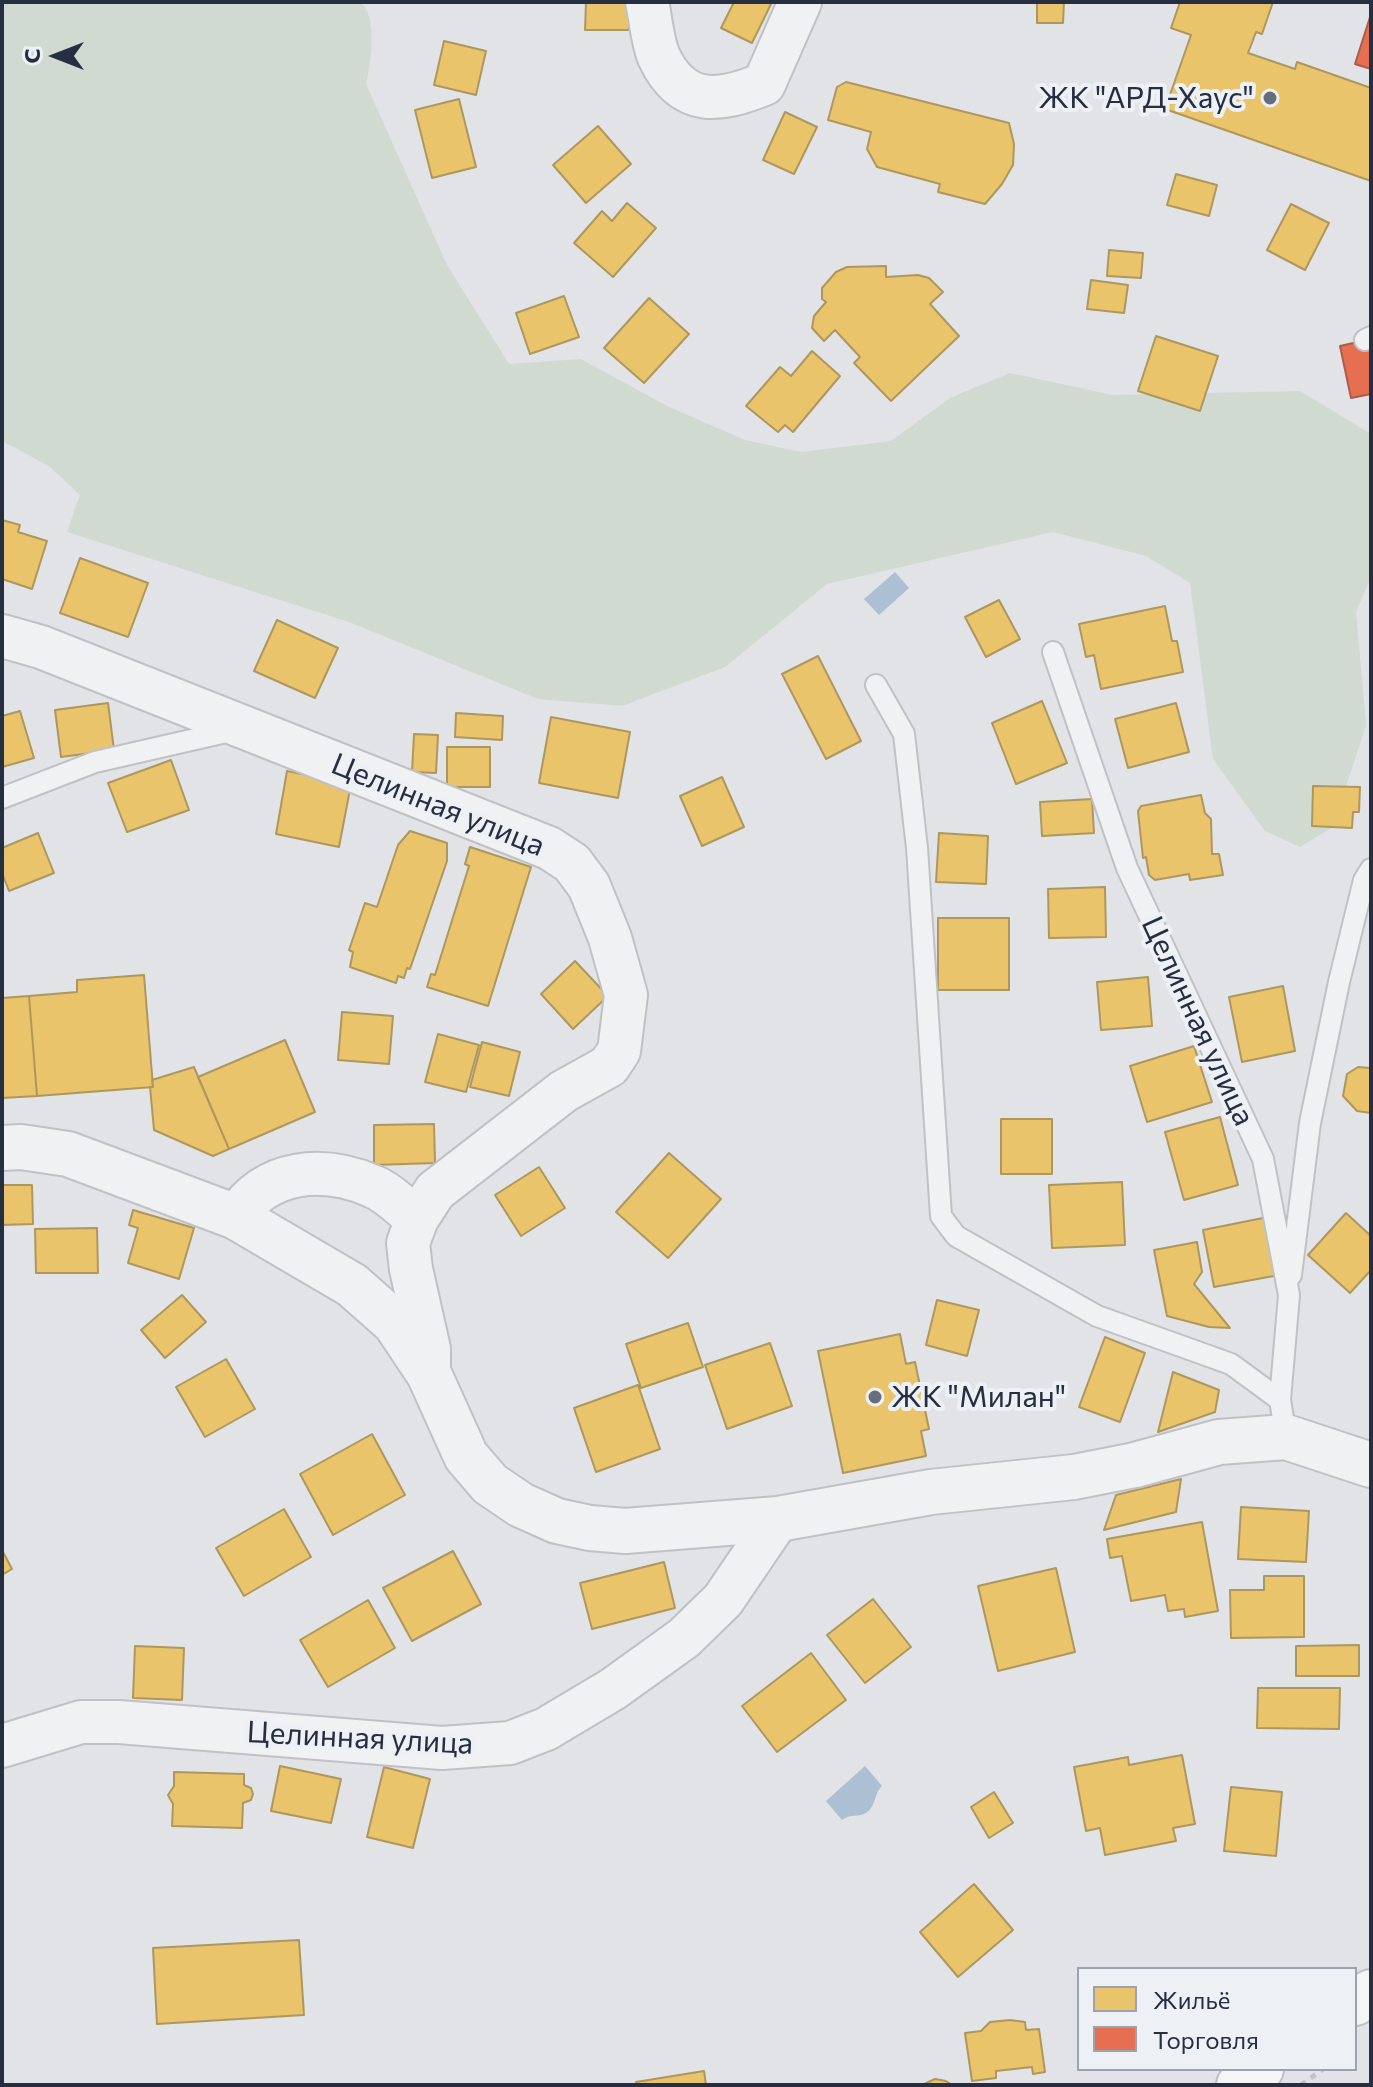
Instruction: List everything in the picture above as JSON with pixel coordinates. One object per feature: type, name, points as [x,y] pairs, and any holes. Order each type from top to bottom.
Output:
[{"type":"main road","points":[[1239,2085],[1258,2071]]},
{"type":"street","points":[[647,2],[658,56],[681,87],[704,98],[734,96],[764,84],[800,2]]},
{"type":"street","name":"Целинная улица","points":[[2,636],[41,647],[549,848],[572,863],[589,886],[610,938],[626,995],[619,1051],[609,1066],[564,1091],[435,1191],[417,1219],[408,1243],[429,1349],[429,1374]]},
{"type":"street","name":"Целинная улица","points":[[2,1148],[21,1147],[68,1154],[236,1217],[352,1285],[395,1323],[429,1374],[466,1456],[490,1484],[521,1505],[557,1521],[625,1531],[778,1519],[931,1492],[1074,1477],[1135,1465],[1219,1442],[1283,1418],[1371,1465]]},
{"type":"street","points":[[236,1217],[247,1200],[268,1185],[295,1175],[336,1174],[375,1186],[417,1219]]},
{"type":"street","name":"Целинная улица","points":[[2,1746],[81,1722],[119,1722],[442,1748],[510,1743],[546,1729],[599,1697],[684,1638],[723,1600],[778,1519]]},
{"type":"lane","name":"Целинная улица","points":[[1053,652],[1127,868],[1263,1159],[1289,1295],[1283,1418]]},
{"type":"lane","name":"Целинная улица","points":[[876,685],[904,734],[917,848],[941,1216],[956,1236],[1097,1316],[1231,1364],[1283,1418]]},
{"type":"lane","points":[[2,798],[95,762],[243,728]]},
{"type":"lane","points":[[1289,1295],[1310,1123],[1339,982],[1364,880],[1371,869]]},
{"type":"path","points":[[1301,2085],[1320,2071]]},
{"type":"shaded area","points":[[2,2],[361,2],[370,19],[371,30],[366,84],[447,265],[509,364],[581,359],[667,406],[745,440],[801,452],[891,441],[950,398],[1010,373],[1113,395],[1300,391],[1371,434],[1371,577],[1356,612],[1366,725],[1333,827],[1300,847],[1265,831],[1213,759],[1190,583],[1146,556],[1053,532],[827,584],[725,667],[622,706],[538,699],[349,622],[67,532],[80,495],[49,466],[2,441]]},
{"type":"water","points":[[895,572],[909,588],[879,615],[864,599]]},
{"type":"water","points":[[865,1766],[882,1786],[869,1810],[842,1820],[826,1801]]},
{"type":"building: Жильё","points":[[586,2],[629,2],[629,30],[585,30]]},
{"type":"building: Жильё","points":[[734,2],[772,2],[752,43],[721,28]]},
{"type":"building: Жильё","points":[[1037,2],[1064,2],[1063,23],[1037,23]]},
{"type":"building: Жильё","name":"ЖК \"АРД-Хаус\"","points":[[1180,2],[1273,2],[1262,34],[1256,32],[1248,53],[1295,69],[1297,62],[1371,88],[1371,181],[1165,109],[1191,35],[1171,28]]},
{"type":"building: Жильё","points":[[444,41],[486,51],[476,95],[434,85]]},
{"type":"building: Жильё","points":[[846,82],[1009,123],[1014,144],[1013,165],[985,204],[938,192],[940,184],[877,167],[867,149],[871,132],[828,120],[837,87]]},
{"type":"building: Жильё","points":[[459,99],[476,167],[432,178],[415,110]]},
{"type":"building: Жильё","points":[[785,112],[817,127],[794,174],[763,160]]},
{"type":"building: Жильё","points":[[598,126],[631,164],[586,203],[553,165]]},
{"type":"building: Жильё","points":[[1176,174],[1217,185],[1209,216],[1167,205]]},
{"type":"building: Жильё","points":[[627,203],[656,228],[613,277],[574,243],[602,211],[612,221]]},
{"type":"building: Жильё","points":[[1291,204],[1329,223],[1305,270],[1267,250]]},
{"type":"building: Жильё","points":[[1109,250],[1143,253],[1141,278],[1107,276]]},
{"type":"building: Жильё","points":[[886,266],[886,277],[918,275],[929,278],[943,292],[930,304],[959,336],[891,401],[854,363],[860,357],[835,330],[824,341],[812,328],[814,316],[826,302],[822,299],[822,288],[836,272],[847,267]]},
{"type":"building: Жильё","points":[[1091,280],[1128,285],[1124,313],[1087,309]]},
{"type":"building: Жильё","points":[[564,296],[579,337],[530,354],[516,313]]},
{"type":"building: Жильё","points":[[649,298],[689,334],[644,383],[604,348]]},
{"type":"building: Жильё","points":[[1156,336],[1218,356],[1200,411],[1138,391]]},
{"type":"building: Жильё","points":[[812,351],[840,376],[793,432],[785,425],[778,432],[746,406],[780,367],[791,376]]},
{"type":"building: Жильё","points":[[2,520],[20,525],[18,532],[47,541],[32,589],[2,579]]},
{"type":"building: Жильё","points":[[80,558],[148,583],[128,637],[60,613]]},
{"type":"building: Жильё","points":[[999,600],[1020,639],[986,657],[965,617]]},
{"type":"building: Жильё","points":[[1165,606],[1172,641],[1177,641],[1183,672],[1101,689],[1094,655],[1086,657],[1079,624]]},
{"type":"building: Жильё","points":[[277,620],[338,648],[315,698],[254,671]]},
{"type":"building: Жильё","points":[[818,656],[861,741],[826,759],[782,674]]},
{"type":"building: Жильё","points":[[1042,701],[1067,763],[1016,784],[992,723]]},
{"type":"building: Жильё","points":[[108,703],[114,750],[61,757],[55,710]]},
{"type":"building: Жильё","points":[[1176,703],[1189,752],[1128,768],[1115,719]]},
{"type":"building: Жильё","points":[[20,711],[34,758],[2,767],[2,716]]},
{"type":"building: Жильё","points":[[456,713],[503,716],[502,740],[455,737]]},
{"type":"building: Жильё","points":[[551,717],[630,732],[618,798],[539,783]]},
{"type":"building: Жильё","points":[[414,734],[438,735],[436,773],[412,772]]},
{"type":"building: Жильё","points":[[447,747],[490,747],[490,787],[447,787]]},
{"type":"building: Жильё","points":[[171,760],[189,810],[127,832],[108,783]]},
{"type":"building: Жильё","points":[[287,771],[351,784],[339,847],[276,834]]},
{"type":"building: Жильё","points":[[722,777],[744,827],[702,846],[680,796]]},
{"type":"building: Жильё","points":[[1313,786],[1360,787],[1359,812],[1353,812],[1352,828],[1312,826]]},
{"type":"building: Жильё","points":[[1201,795],[1205,813],[1211,819],[1212,854],[1219,854],[1223,875],[1190,880],[1189,874],[1155,880],[1149,875],[1146,857],[1143,858],[1138,811],[1141,806]]},
{"type":"building: Жильё","points":[[1092,799],[1094,833],[1042,836],[1040,802]]},
{"type":"building: Жильё","points":[[410,831],[447,843],[447,861],[410,969],[407,968],[404,978],[398,976],[396,983],[350,967],[353,952],[349,950],[365,903],[377,907],[398,845]]},
{"type":"building: Жильё","points":[[38,833],[54,873],[9,891],[2,873],[2,848]]},
{"type":"building: Жильё","points":[[939,833],[988,836],[986,884],[936,882]]},
{"type":"building: Жильё","points":[[470,847],[531,867],[488,1006],[427,987],[431,974],[435,975],[469,866],[465,864]]},
{"type":"building: Жильё","points":[[1105,887],[1106,937],[1049,938],[1048,889]]},
{"type":"building: Жильё","points":[[938,918],[1009,918],[1009,990],[938,990]]},
{"type":"building: Жильё","points":[[575,961],[608,996],[573,1029],[541,994]]},
{"type":"building: Жильё","points":[[144,975],[153,1087],[37,1096],[29,996],[77,992],[77,980]]},
{"type":"building: Жильё","points":[[1148,977],[1152,1026],[1101,1030],[1097,982]]},
{"type":"building: Жильё","points":[[1283,986],[1295,1051],[1242,1062],[1229,997]]},
{"type":"building: Жильё","points":[[29,996],[37,1096],[2,1098],[2,998]]},
{"type":"building: Жильё","points":[[342,1012],[393,1016],[389,1064],[338,1060]]},
{"type":"building: Жильё","points":[[438,1034],[479,1045],[466,1092],[425,1082]]},
{"type":"building: Жильё","points":[[285,1040],[315,1112],[229,1149],[198,1077]]},
{"type":"building: Жильё","points":[[482,1042],[520,1052],[509,1096],[470,1087]]},
{"type":"building: Жильё","points":[[1194,1046],[1212,1102],[1147,1122],[1130,1066]]},
{"type":"building: Жильё","points":[[194,1067],[229,1149],[213,1156],[154,1130],[152,1080]]},
{"type":"building: Жильё","points":[[1358,1067],[1371,1068],[1371,1113],[1357,1111],[1343,1096],[1347,1074]]},
{"type":"building: Жильё","points":[[1220,1117],[1238,1185],[1184,1200],[1165,1132]]},
{"type":"building: Жильё","points":[[1001,1119],[1052,1119],[1052,1174],[1001,1174]]},
{"type":"building: Жильё","points":[[434,1124],[435,1163],[374,1165],[374,1125]]},
{"type":"building: Жильё","points":[[669,1153],[721,1199],[668,1258],[616,1212]]},
{"type":"building: Жильё","points":[[539,1167],[565,1208],[521,1236],[495,1195]]},
{"type":"building: Жильё","points":[[1122,1182],[1125,1245],[1052,1248],[1049,1185]]},
{"type":"building: Жильё","points":[[2,1185],[32,1185],[33,1224],[2,1225]]},
{"type":"building: Жильё","points":[[133,1210],[194,1228],[179,1279],[128,1263],[138,1228],[129,1225]]},
{"type":"building: Жильё","points":[[1346,1213],[1371,1236],[1371,1270],[1350,1293],[1308,1255]]},
{"type":"building: Жильё","points":[[1268,1217],[1279,1275],[1214,1287],[1203,1230]]},
{"type":"building: Жильё","points":[[97,1228],[98,1273],[36,1273],[35,1229]]},
{"type":"building: Жильё","points":[[1197,1242],[1202,1272],[1194,1284],[1230,1328],[1209,1327],[1167,1316],[1154,1250]]},
{"type":"building: Жильё","points":[[182,1295],[206,1322],[165,1358],[141,1330]]},
{"type":"building: Жильё","points":[[937,1300],[979,1310],[967,1356],[926,1345]]},
{"type":"building: Жильё","points":[[688,1323],[703,1367],[641,1388],[626,1344]]},
{"type":"building: Жильё","name":"ЖК \"Милан\"","points":[[900,1334],[906,1364],[915,1362],[929,1429],[921,1431],[926,1456],[843,1473],[818,1351]]},
{"type":"building: Жильё","points":[[1105,1337],[1145,1353],[1120,1422],[1079,1407]]},
{"type":"building: Жильё","points":[[770,1343],[792,1406],[727,1429],[705,1365]]},
{"type":"building: Жильё","points":[[226,1359],[255,1409],[205,1437],[176,1387]]},
{"type":"building: Жильё","points":[[1173,1372],[1219,1390],[1215,1412],[1158,1432]]},
{"type":"building: Жильё","points":[[638,1385],[660,1449],[596,1472],[574,1408]]},
{"type":"building: Жильё","points":[[372,1434],[405,1495],[333,1535],[300,1474]]},
{"type":"building: Жильё","points":[[1181,1479],[1176,1512],[1104,1530],[1116,1495]]},
{"type":"building: Жильё","points":[[1241,1507],[1309,1511],[1306,1562],[1238,1559]]},
{"type":"building: Жильё","points":[[284,1509],[311,1557],[244,1596],[216,1548]]},
{"type":"building: Жильё","points":[[1202,1522],[1218,1611],[1185,1617],[1184,1609],[1168,1611],[1165,1595],[1131,1601],[1122,1556],[1110,1558],[1107,1539]]},
{"type":"building: Жильё","points":[[2,1550],[12,1569],[2,1575]]},
{"type":"building: Жильё","points":[[453,1551],[481,1604],[412,1641],[383,1588]]},
{"type":"building: Жильё","points":[[664,1562],[675,1608],[592,1629],[580,1583]]},
{"type":"building: Жильё","points":[[1056,1568],[1075,1652],[998,1671],[978,1586]]},
{"type":"building: Жильё","points":[[1264,1576],[1304,1576],[1304,1637],[1231,1638],[1230,1590],[1264,1590]]},
{"type":"building: Жильё","points":[[873,1599],[911,1647],[865,1683],[827,1635]]},
{"type":"building: Жильё","points":[[368,1600],[395,1648],[328,1687],[300,1640]]},
{"type":"building: Жильё","points":[[1359,1645],[1359,1676],[1296,1676],[1296,1646]]},
{"type":"building: Жильё","points":[[135,1646],[184,1648],[182,1700],[133,1698]]},
{"type":"building: Жильё","points":[[811,1653],[846,1700],[777,1752],[742,1706]]},
{"type":"building: Жильё","points":[[1258,1688],[1340,1688],[1339,1729],[1257,1728]]},
{"type":"building: Жильё","points":[[1182,1755],[1195,1824],[1173,1828],[1176,1841],[1105,1855],[1100,1828],[1086,1831],[1074,1767],[1128,1757],[1129,1765]]},
{"type":"building: Жильё","points":[[280,1766],[341,1779],[331,1823],[271,1811]]},
{"type":"building: Жильё","points":[[384,1767],[430,1779],[413,1848],[367,1837]]},
{"type":"building: Жильё","points":[[174,1772],[244,1774],[244,1785],[251,1788],[253,1794],[251,1800],[243,1803],[242,1828],[172,1826],[173,1804],[168,1795],[174,1786]]},
{"type":"building: Жильё","points":[[1231,1787],[1282,1792],[1276,1856],[1224,1851]]},
{"type":"building: Жильё","points":[[994,1792],[1013,1823],[989,1838],[971,1807]]},
{"type":"building: Жильё","points":[[974,1884],[1013,1930],[958,1977],[920,1932]]},
{"type":"building: Жильё","points":[[299,1940],[304,2015],[157,2024],[153,1948]]},
{"type":"building: Жильё","points":[[990,2022],[1025,2022],[1026,2030],[1039,2029],[1045,2072],[1033,2074],[1032,2067],[996,2071],[996,2078],[972,2081],[965,2033],[981,2031]]},
{"type":"building: Жильё","points":[[704,2071],[706,2085],[637,2085],[636,2082]]},
{"type":"building: Жильё","points":[[935,2079],[946,2081],[952,2085],[922,2085]]},
{"type":"building: Торговля","points":[[1371,14],[1371,69],[1355,64]]},
{"type":"building: Торговля","points":[[1371,339],[1371,394],[1351,398],[1340,346]]},
{"type":"place","name":"ЖК \"АРД-Хаус\"","points":[[1270,98]]},
{"type":"place","name":"ЖК \"Милан\"","points":[[875,1397]]}]
